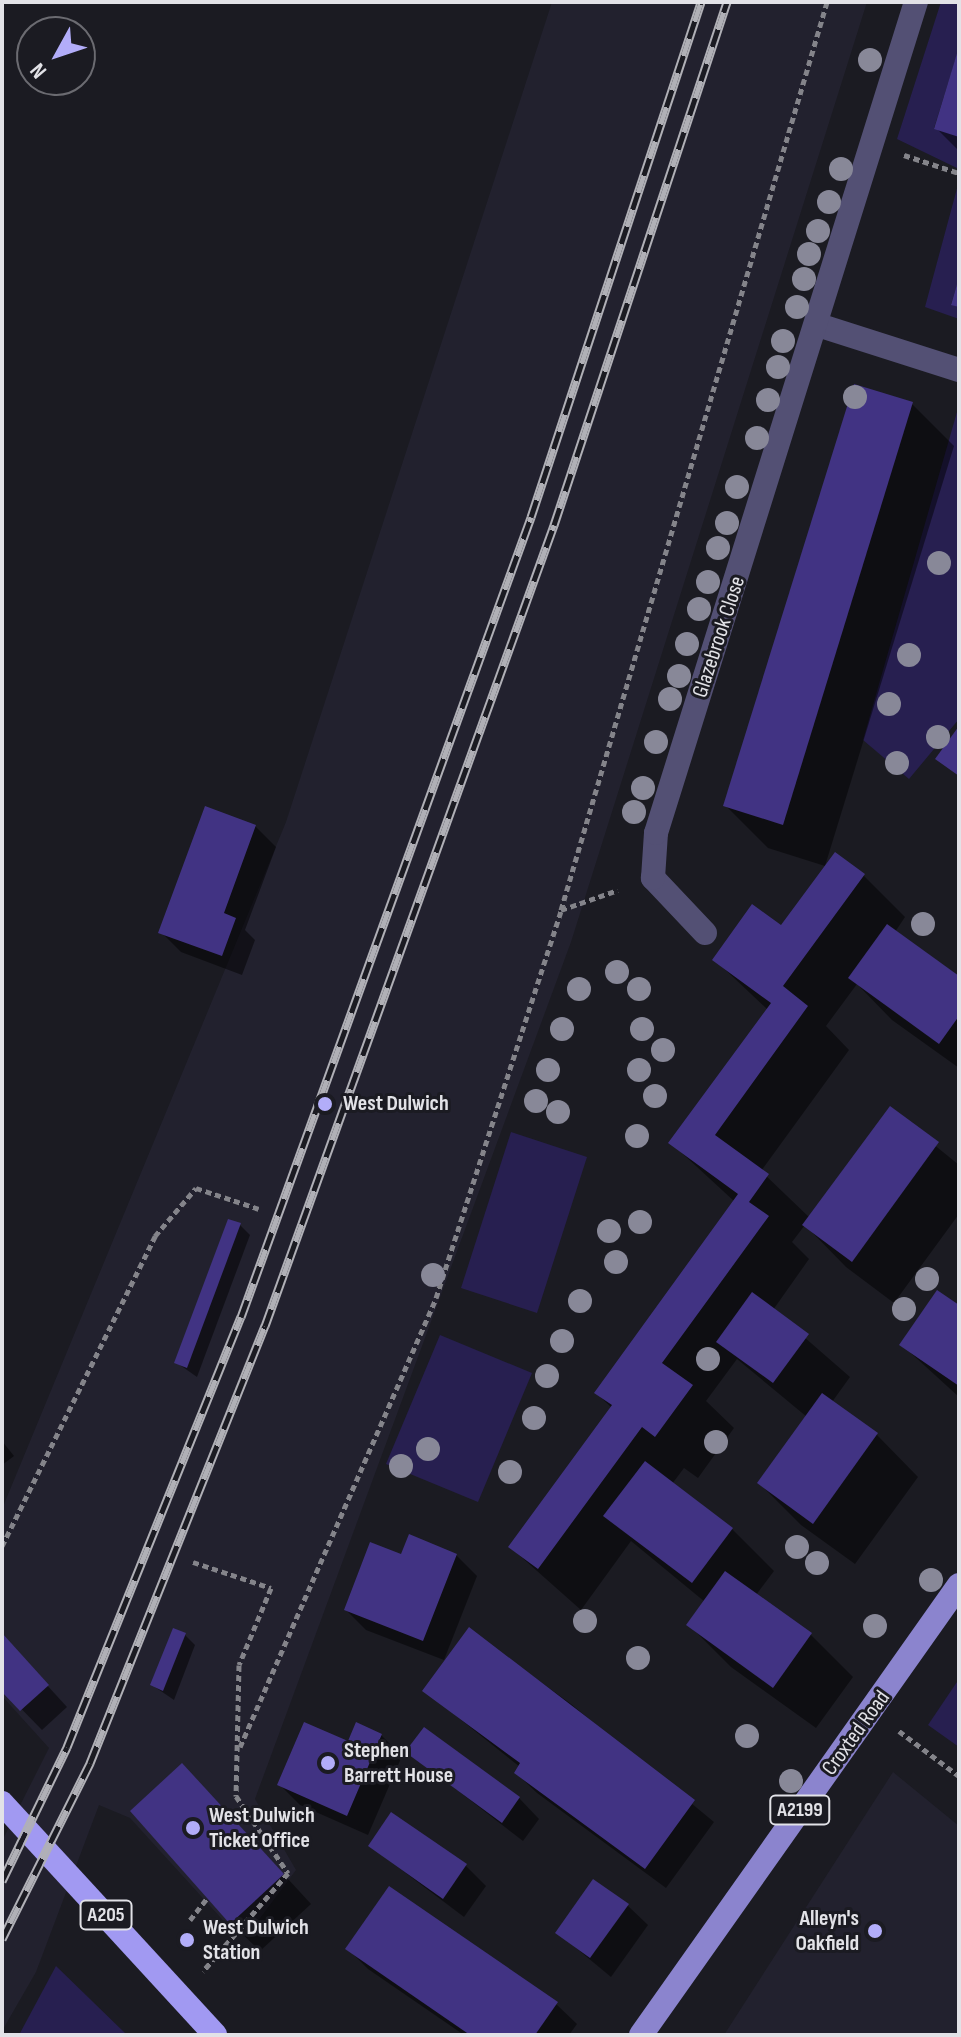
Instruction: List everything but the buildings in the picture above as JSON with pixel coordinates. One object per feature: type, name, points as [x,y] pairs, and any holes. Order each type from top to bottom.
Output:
[{"type":"highway","name":"A205","points":[[2,1803],[215,2035]]},
{"type":"main road","name":"Croxted Road","points":[[641,2035],[873,1712],[959,1585]]},
{"type":"street","name":"Glazebrook Close","points":[[653,878],[656,833],[818,325],[916,2]]},
{"type":"street","points":[[818,325],[959,370]]},
{"type":"street","points":[[653,878],[705,933]]},
{"type":"path","points":[[240,1747],[436,1298],[561,910],[827,2]]},
{"type":"path","points":[[872,145],[959,173]]},
{"type":"path","points":[[561,910],[653,878]]},
{"type":"path","points":[[2,1546],[155,1236],[196,1188],[259,1209]]},
{"type":"path","points":[[182,1997],[288,1873],[236,1796],[240,1747],[239,1665],[271,1588],[193,1562]]},
{"type":"path","points":[[873,1712],[959,1776]]},
{"type":"path","points":[[257,1845],[262,1836]]},
{"type":"path","points":[[190,1920],[207,1898]]},
{"type":"shaded area","points":[[552,2],[867,2],[571,942],[255,1799],[296,1870],[249,1933],[231,1929],[130,1818],[99,1805],[36,1972],[2,2031],[2,1841],[49,1748],[2,1696],[2,1509],[286,822]]},
{"type":"shaded area","points":[[941,2],[959,2],[959,48],[934,128],[959,137],[959,169],[897,139]]},
{"type":"shaded area","points":[[959,181],[959,279],[951,304],[959,307],[959,319],[925,307]]},
{"type":"shaded area","points":[[959,405],[959,719],[909,779],[863,740]]},
{"type":"shaded area","points":[[511,1132],[587,1157],[537,1313],[461,1288]]},
{"type":"shaded area","points":[[440,1335],[532,1373],[478,1502],[386,1464]]},
{"type":"shaded area","points":[[959,1679],[959,1747],[928,1725]]},
{"type":"shaded area","name":"Alleyn's Oakfield","points":[[893,1772],[959,1826],[959,2035],[724,2035]]},
{"type":"shaded area","points":[[56,1966],[127,2035],[19,2035]]},
{"type":"railway","points":[[2,1881],[67,1747],[241,1317],[531,517],[701,2]]},
{"type":"railway","points":[[2,1939],[90,1763],[265,1326],[554,525],[727,2]]},
{"type":"place","name":"West Dulwich","points":[[325,1104]]},
{"type":"place","name":"Stephen Barrett House","points":[[328,1763]]},
{"type":"place","name":"West Dulwich Ticket Office","points":[[193,1828]]},
{"type":"place","name":"Alleyn's Oakfield","points":[[875,1931]]},
{"type":"place","name":"West Dulwich Station","points":[[187,1940]]}]
